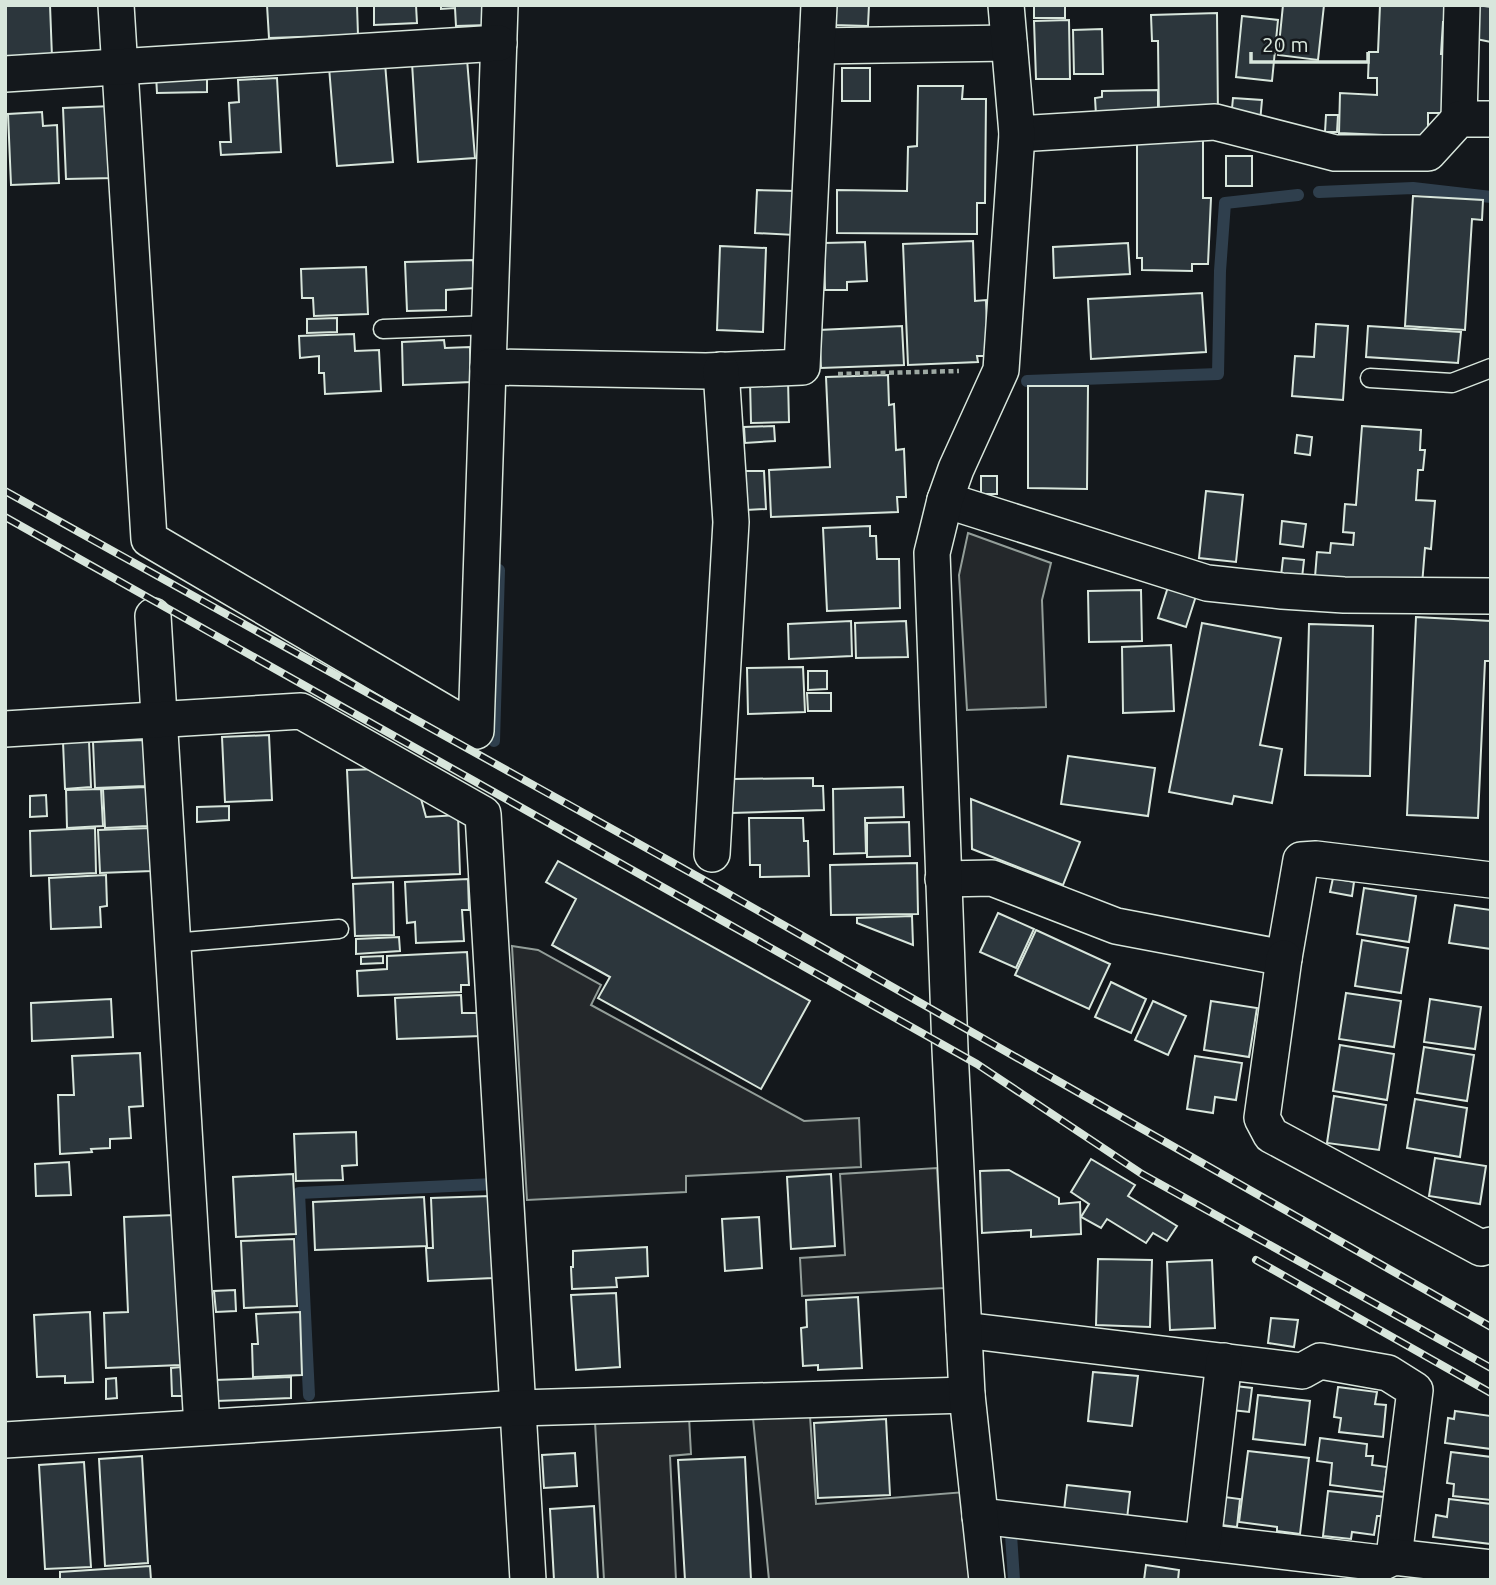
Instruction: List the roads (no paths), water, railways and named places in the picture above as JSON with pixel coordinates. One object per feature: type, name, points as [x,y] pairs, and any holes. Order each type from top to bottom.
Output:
[{"type":"street","points":[[116,5],[149,539],[475,731],[500,5]]},
{"type":"street","points":[[488,367],[721,370],[802,367],[819,5]]},
{"type":"street","points":[[986,1580],[967,1395],[943,879],[932,552],[956,469],[1001,370],[1017,134],[1006,5]]},
{"type":"street","points":[[1017,134],[1215,122],[1335,153],[1428,153],[1475,119],[1462,5]]},
{"type":"street","points":[[5,74],[499,43]]},
{"type":"street","points":[[817,46],[1009,43]]},
{"type":"street","points":[[712,854],[731,522],[721,370]]},
{"type":"street","points":[[945,500],[1207,583],[1332,594],[1491,596]]},
{"type":"street","points":[[153,616],[202,1427]]},
{"type":"street","points":[[5,729],[302,711],[483,814],[528,1580]]},
{"type":"street","points":[[1491,880],[1315,859],[1301,860],[1284,958],[1262,1118],[1271,1135],[1481,1248],[1491,1245]]},
{"type":"street","points":[[943,879],[992,878],[1116,926],[1284,958]]},
{"type":"street","points":[[964,1330],[1302,1371],[1320,1361],[1388,1373],[1415,1391],[1394,1557]]},
{"type":"street","points":[[1203,1542],[1224,1361]]},
{"type":"street","points":[[5,1440],[517,1408],[967,1395]]},
{"type":"street","points":[[980,1516],[1381,1563],[1394,1557],[1491,1568]]},
{"type":"lane","points":[[383,329],[489,325]]},
{"type":"lane","points":[[1370,378],[1452,383],[1491,368]]},
{"type":"lane","points":[[172,943],[339,929]]},
{"type":"waterway","points":[[1319,192],[1413,188],[1491,197]]},
{"type":"waterway","points":[[1027,381],[1218,374],[1220,271],[1225,203],[1298,195]]},
{"type":"waterway","points":[[494,741],[499,570]]},
{"type":"waterway","points":[[309,1395],[299,1193],[494,1184]]},
{"type":"waterway","points":[[1011,1535],[1014,1580]]},
{"type":"railway","points":[[5,491],[720,889],[1491,1327]]},
{"type":"railway","points":[[5,517],[977,1064],[1142,1174],[1491,1368]]},
{"type":"railway","points":[[1256,1260],[1491,1393]]}]
